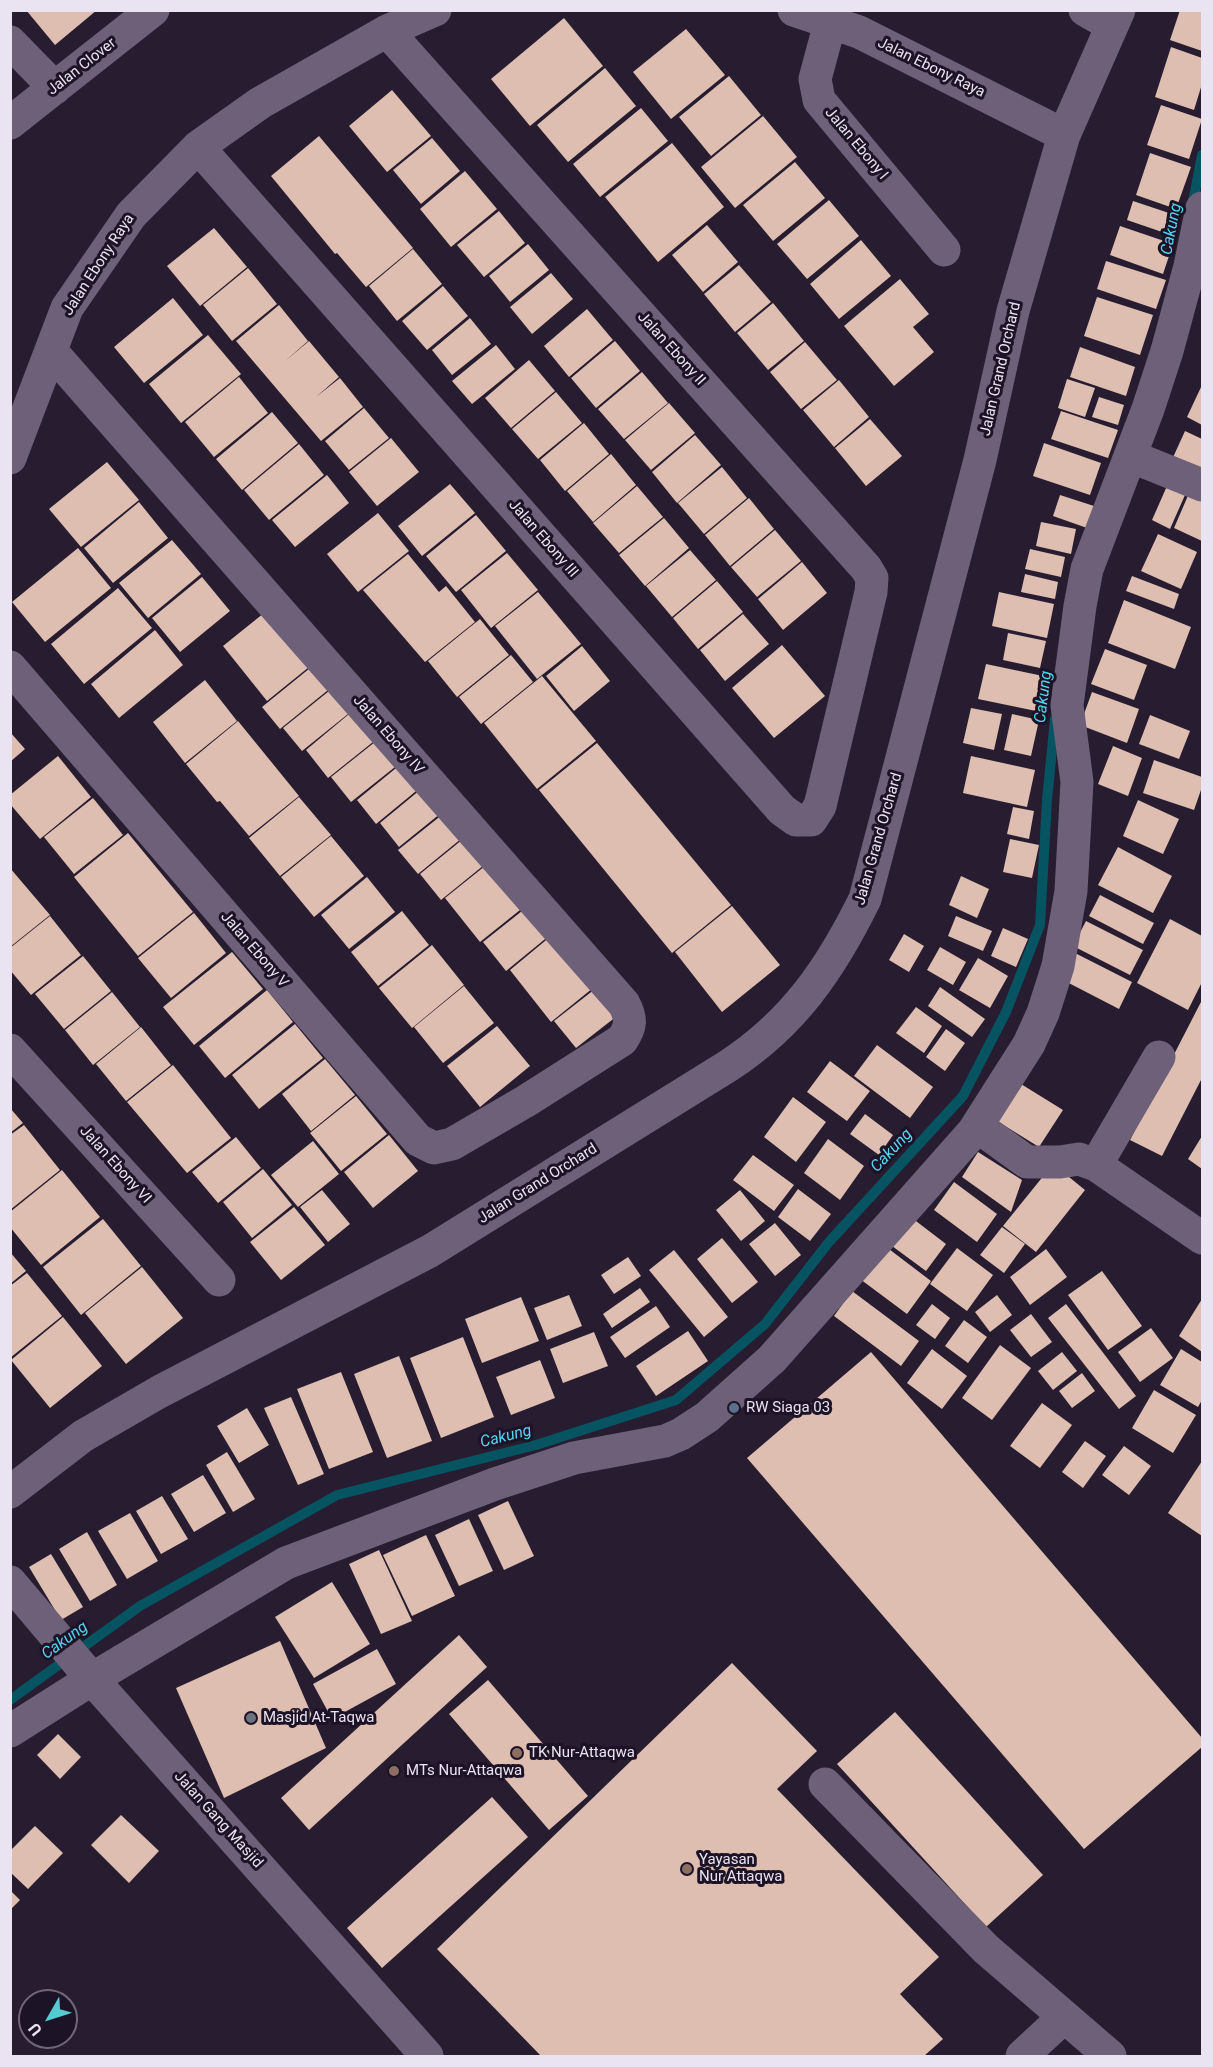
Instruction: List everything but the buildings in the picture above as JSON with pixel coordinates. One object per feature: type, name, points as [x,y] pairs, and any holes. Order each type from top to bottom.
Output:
[{"type":"street","name":"Jalan Clover","points":[[10,123],[153,10]]},
{"type":"street","name":"Jalan Ebony Raya","points":[[10,458],[67,308],[131,215],[198,147],[260,103],[387,31],[435,10]]},
{"type":"street","name":"Jalan Ebony Raya","points":[[794,10],[859,32],[1064,135]]},
{"type":"street","name":"Jalan Grand Orchard","points":[[10,1492],[83,1436],[159,1392],[430,1251],[728,1066],[770,1035],[791,1016],[811,990],[850,930],[865,899],[980,460],[1013,311],[1064,135],[1105,16]]},
{"type":"street","name":"Jalan Ebony I","points":[[830,23],[815,79],[819,100],[944,250]]},
{"type":"street","name":"Jalan Ebony II","points":[[387,31],[866,568],[872,578],[871,592],[846,697]]},
{"type":"street","points":[[10,42],[55,88]]},
{"type":"street","name":"Jalan Ebony III","points":[[198,147],[782,810],[796,820],[811,820],[820,806],[846,697]]},
{"type":"street","points":[[10,1731],[87,1673],[286,1563],[551,1465],[574,1458],[665,1441],[681,1434],[707,1417],[772,1359],[883,1232],[939,1172],[977,1126],[1029,1044],[1058,966],[1071,891],[1076,792],[1075,754],[1067,705],[1088,568],[1196,268],[1203,208]]},
{"type":"street","name":"Jalan Ebony IV","points":[[51,351],[624,1004],[630,1014],[630,1028],[621,1040],[526,1101]]},
{"type":"street","points":[[1130,456],[1203,485]]},
{"type":"street","name":"Jalan Ebony V","points":[[10,667],[418,1140],[434,1148],[452,1144],[526,1101]]},
{"type":"street","name":"Jalan Ebony VI","points":[[10,1050],[219,1280]]},
{"type":"street","points":[[1096,1165],[1159,1057]]},
{"type":"street","points":[[977,1126],[1027,1162],[1060,1162],[1079,1159],[1096,1165],[1203,1238]]},
{"type":"street","name":"Jalan Gang Masjid","points":[[13,1585],[87,1673],[427,2056]]},
{"type":"street","points":[[825,1784],[986,1949],[1110,2056]]},
{"type":"street","points":[[1022,2056],[1064,2017]]},
{"type":"waterway","name":"Cakung","points":[[1192,207],[1202,155]]},
{"type":"waterway","name":"Cakung","points":[[10,1700],[140,1606],[337,1495],[536,1445],[676,1400],[765,1324],[829,1242],[963,1096],[1006,1012],[1040,925],[1047,800],[1055,719]]},
{"type":"place","name":"RW Siaga 03","points":[[734,1408]]},
{"type":"place","name":"Masjid At-Taqwa","points":[[251,1718]]},
{"type":"place","name":"TK Nur-Attaqwa","points":[[517,1753]]},
{"type":"place","name":"MTs Nur-Attaqwa","points":[[394,1771]]},
{"type":"place","name":"Yayasan Nur Attaqwa","points":[[687,1869]]}]
